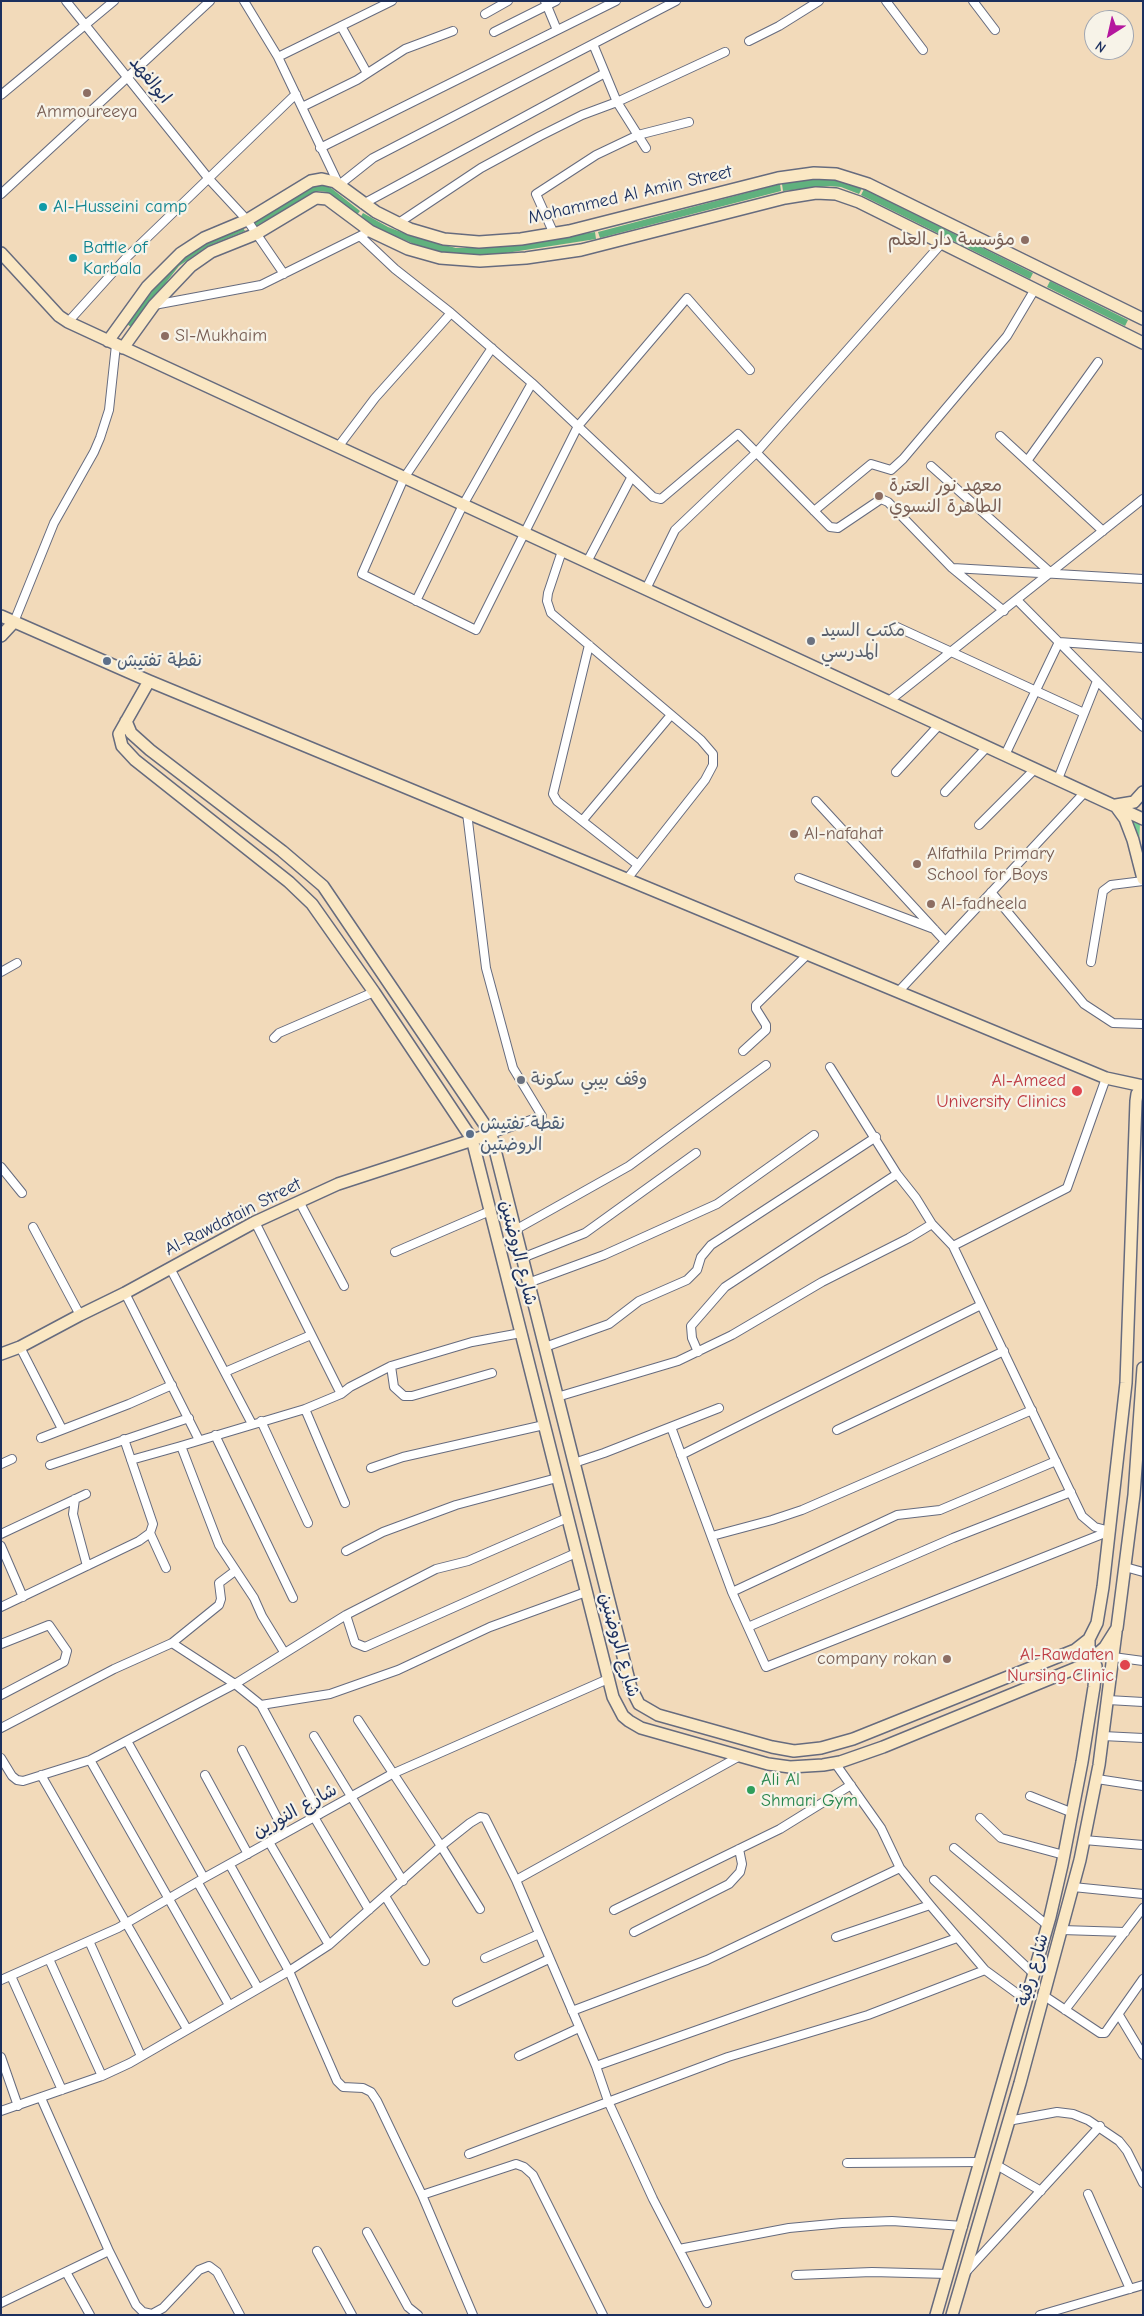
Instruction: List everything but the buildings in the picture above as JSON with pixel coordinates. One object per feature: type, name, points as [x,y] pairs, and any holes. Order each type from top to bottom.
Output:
[{"type":"main road","name":"Mohammed Al Amin Street","points":[[116,345],[147,287],[172,260],[204,238],[247,220],[311,181],[327,179],[339,185],[363,204],[397,224],[428,235],[462,241],[496,241],[554,234],[778,178],[814,172],[830,173],[850,177],[868,184],[1143,319]]},
{"type":"main road","points":[[116,345],[183,274],[199,260],[221,247],[256,234],[313,199],[319,198],[330,201],[365,234],[408,249],[440,258],[501,261],[581,250],[785,198],[816,193],[847,197],[1143,343]]},
{"type":"main road","points":[[1,254],[59,316],[68,322],[1143,819]]},
{"type":"main road","points":[[1035,289],[1045,271]]},
{"type":"main road","points":[[1,616],[467,813],[1106,1078],[1143,1087],[1137,1094],[1136,1101],[1126,1383],[1103,1588],[1092,1634],[1100,1640],[1108,1640],[1115,1631]]},
{"type":"main road","points":[[1,636],[14,622]]},
{"type":"main road","points":[[149,680],[126,721],[130,733],[299,864],[323,886],[491,1134]]},
{"type":"main road","name":"شارع الروضتين","points":[[126,721],[119,739],[129,755],[289,882],[323,918],[472,1139],[612,1696],[619,1710],[629,1721],[636,1726],[768,1764],[790,1767],[835,1763],[883,1747],[1081,1666],[1094,1658],[1115,1631]]},
{"type":"main road","points":[[1112,804],[1129,804],[1143,792]]},
{"type":"main road","points":[[1112,804],[1122,814],[1130,830],[1143,880]]},
{"type":"main road","name":"شارع الروضتين","points":[[491,1134],[631,1688],[639,1704],[658,1715],[778,1749],[794,1751],[821,1748],[853,1740],[1075,1650],[1092,1634]]},
{"type":"main road","name":"Al-Rawdatain Street","points":[[1,1354],[20,1347],[80,1314],[125,1293],[255,1222],[338,1184],[491,1134]]},
{"type":"main road","name":"شارع رقية","points":[[952,2315],[1020,2083],[1062,1930],[1084,1840],[1099,1765],[1115,1631],[1138,1497],[1143,1368]]},
{"type":"main road","points":[[1126,1383],[1142,1389]]},
{"type":"main road","points":[[1122,1417],[1141,1423]]},
{"type":"main road","name":"شارع رقية","points":[[936,2315],[1034,1974],[1064,1855],[1073,1813],[1096,1674],[1094,1658],[1088,1647],[1092,1634]]},
{"type":"main road","points":[[1075,1650],[1081,1651],[1084,1656],[1084,1662],[1081,1666]]},
{"type":"main road","points":[[1082,1762],[1086,1758],[1092,1757],[1097,1760],[1099,1765]]},
{"type":"main road","points":[[1004,2078],[1005,2084],[1010,2087],[1015,2087],[1020,2083]]},
{"type":"main road","points":[[992,2117],[1001,2114],[1008,2121]]},
{"type":"street","name":"ابوالفهد","points":[[66,1],[209,178],[247,220]]},
{"type":"street","points":[[1,95],[114,1]]},
{"type":"street","points":[[1,194],[210,1]]},
{"type":"street","points":[[244,1],[278,57],[339,185],[372,158],[676,1]]},
{"type":"street","points":[[278,57],[392,1]]},
{"type":"street","points":[[485,14],[508,1]]},
{"type":"street","points":[[494,32],[546,4],[556,1]]},
{"type":"street","points":[[320,148],[616,1]]},
{"type":"street","points":[[749,41],[779,26],[820,1]]},
{"type":"street","points":[[886,1],[923,50]]},
{"type":"street","points":[[973,1],[996,30]]},
{"type":"street","points":[[546,4],[557,30]]},
{"type":"street","points":[[342,26],[366,74]]},
{"type":"street","points":[[302,107],[366,74],[405,48],[453,30]]},
{"type":"street","points":[[593,44],[617,102],[646,148]]},
{"type":"street","points":[[397,224],[489,164],[582,115],[617,102],[724,52]]},
{"type":"street","points":[[363,204],[605,73]]},
{"type":"street","points":[[68,322],[125,259],[296,94]]},
{"type":"street","points":[[554,234],[536,194],[596,155],[638,135],[689,122]]},
{"type":"street","points":[[247,220],[284,274]]},
{"type":"street","points":[[154,305],[247,288],[284,274],[365,234],[395,269],[451,313],[532,383],[647,494],[661,499],[738,434],[830,527],[838,528],[881,499],[888,502],[952,568],[1004,611]]},
{"type":"street","points":[[646,589],[675,530],[756,453],[942,243]]},
{"type":"street","points":[[814,511],[871,464],[891,470],[903,459],[1007,336],[1035,289]]},
{"type":"street","points":[[492,348],[404,478],[362,574],[476,630],[578,426],[687,298],[750,370]]},
{"type":"street","points":[[338,447],[375,398],[451,313]]},
{"type":"street","points":[[14,622],[54,524],[100,438],[110,402],[116,345]]},
{"type":"street","points":[[1027,461],[1098,362]]},
{"type":"street","points":[[416,601],[463,505],[532,383]]},
{"type":"street","points":[[1000,436],[1103,531]]},
{"type":"street","points":[[931,466],[1051,573]]},
{"type":"street","points":[[587,562],[631,478]]},
{"type":"street","points":[[889,701],[1143,499]]},
{"type":"street","points":[[562,551],[548,593],[548,605],[554,616],[671,715],[713,754],[713,764],[705,780],[627,879]]},
{"type":"street","points":[[952,568],[1143,579]]},
{"type":"street","points":[[1017,600],[1143,727]]},
{"type":"street","points":[[897,627],[1084,713]]},
{"type":"street","points":[[1059,642],[1143,648]]},
{"type":"street","points":[[1005,755],[1059,642]]},
{"type":"street","points":[[589,645],[553,794],[555,800],[638,865]]},
{"type":"street","points":[[1058,779],[1097,681]]},
{"type":"street","points":[[582,821],[671,715]]},
{"type":"street","points":[[896,772],[940,724]]},
{"type":"street","points":[[945,792],[987,747]]},
{"type":"street","points":[[980,825],[1035,769]]},
{"type":"street","points":[[898,992],[1085,792]]},
{"type":"street","points":[[816,801],[945,941]]},
{"type":"street","points":[[467,813],[486,968],[513,1068],[542,1116],[491,1134]]},
{"type":"street","points":[[798,878],[936,930]]},
{"type":"street","points":[[1091,962],[1103,891],[1111,885],[1143,880]]},
{"type":"street","points":[[991,892],[1084,1004],[1098,1015],[1113,1023],[1143,1024]]},
{"type":"street","points":[[743,1051],[766,1030],[766,1025],[756,1006],[808,954]]},
{"type":"street","points":[[1,972],[17,963]]},
{"type":"street","points":[[274,1038],[279,1033],[374,992]]},
{"type":"street","points":[[515,1230],[630,1166],[766,1065]]},
{"type":"street","points":[[830,1068],[876,1137],[897,1174],[932,1224],[953,1246],[1086,1520],[1100,1529],[1110,1531]]},
{"type":"street","points":[[953,1246],[1067,1188],[1106,1078]]},
{"type":"street","points":[[528,1282],[621,1248],[717,1204],[814,1135]]},
{"type":"street","points":[[545,1347],[609,1324],[639,1301],[687,1280],[697,1270],[701,1256],[711,1245],[876,1137]]},
{"type":"street","points":[[522,1258],[585,1232],[696,1152]]},
{"type":"street","points":[[1,1167],[22,1193]]},
{"type":"street","points":[[698,1352],[692,1338],[691,1326],[725,1287],[897,1174]]},
{"type":"street","points":[[300,1203],[344,1286]]},
{"type":"street","points":[[395,1252],[490,1211]]},
{"type":"street","points":[[255,1222],[341,1394]]},
{"type":"street","points":[[557,1397],[678,1361],[698,1352],[732,1335],[822,1282],[909,1238],[932,1224]]},
{"type":"street","points":[[33,1227],[80,1314]]},
{"type":"street","points":[[170,1268],[252,1424]]},
{"type":"street","points":[[125,1293],[200,1440]]},
{"type":"street","points":[[681,1455],[982,1305]]},
{"type":"street","points":[[131,1460],[305,1409],[341,1394],[350,1386],[391,1366],[472,1342],[520,1332]]},
{"type":"street","points":[[224,1372],[310,1335]]},
{"type":"street","points":[[20,1347],[62,1429]]},
{"type":"street","points":[[837,1430],[1004,1351]]},
{"type":"street","points":[[391,1366],[394,1387],[404,1396],[412,1396],[492,1374]]},
{"type":"street","points":[[41,1438],[172,1385]]},
{"type":"street","points":[[574,1463],[719,1408]]},
{"type":"street","points":[[305,1409],[344,1503]]},
{"type":"street","points":[[712,1536],[802,1510],[1032,1410]]},
{"type":"street","points":[[50,1465],[189,1418]]},
{"type":"street","points":[[260,1421],[308,1523]]},
{"type":"street","points":[[371,1468],[403,1457],[544,1425]]},
{"type":"street","points":[[671,1427],[732,1592],[766,1668],[1110,1531]]},
{"type":"street","points":[[216,1436],[293,1598]]},
{"type":"street","points":[[1,1607],[87,1566],[150,1533],[153,1524],[124,1439]]},
{"type":"street","points":[[180,1446],[219,1545],[254,1598],[262,1616],[284,1652]]},
{"type":"street","points":[[1,1464],[12,1459]]},
{"type":"street","points":[[732,1592],[897,1516],[940,1510],[1056,1461]]},
{"type":"street","points":[[346,1551],[383,1532],[456,1505],[557,1478]]},
{"type":"street","points":[[748,1627],[953,1538],[1071,1492]]},
{"type":"street","points":[[1,1534],[86,1494]]},
{"type":"street","points":[[75,1499],[73,1514],[87,1566]]},
{"type":"street","points":[[1,1758],[17,1780],[24,1782],[90,1760],[235,1684],[346,1615],[436,1569],[468,1561],[568,1518]]},
{"type":"street","points":[[150,1533],[166,1568]]},
{"type":"street","points":[[1,1546],[23,1596]]},
{"type":"street","points":[[346,1615],[355,1643],[365,1647],[576,1553]]},
{"type":"street","points":[[1125,1567],[1143,1572]]},
{"type":"street","points":[[1,1728],[114,1669],[172,1643],[219,1605],[221,1599],[219,1583],[235,1571]]},
{"type":"street","points":[[261,1705],[330,1694],[398,1670],[490,1627],[586,1592]]},
{"type":"street","points":[[1,1644],[49,1625],[67,1652],[64,1662],[1,1695]]},
{"type":"street","points":[[172,1643],[235,1684],[261,1705],[317,1816],[369,1910]]},
{"type":"street","points":[[1113,1657],[1143,1661]]},
{"type":"street","name":"شارع النورين","points":[[1,1980],[126,1924],[392,1774],[608,1680]]},
{"type":"street","points":[[1108,1700],[1143,1702]]},
{"type":"street","points":[[358,1720],[480,1909]]},
{"type":"street","points":[[314,1736],[353,1796],[403,1881]]},
{"type":"street","points":[[1103,1736],[1143,1738]]},
{"type":"street","points":[[127,1740],[258,1988]]},
{"type":"street","points":[[242,1750],[285,1834]]},
{"type":"street","points":[[516,1880],[740,1756]]},
{"type":"street","points":[[90,1760],[228,2006]]},
{"type":"street","points":[[835,1763],[881,1828],[900,1868],[985,1970],[1026,2000]]},
{"type":"street","points":[[41,1775],[187,2029]]},
{"type":"street","points":[[205,1775],[248,1854]]},
{"type":"street","points":[[1096,1778],[1143,1786]]},
{"type":"street","points":[[614,1910],[780,1829],[851,1786]]},
{"type":"street","points":[[1030,1796],[1073,1813]]},
{"type":"street","points":[[1,2111],[102,2076],[141,2056],[290,1970],[329,1945],[441,1846],[470,1823],[480,1817],[485,1818],[516,1880],[596,2066],[608,2101],[653,2199],[707,2303]]},
{"type":"street","points":[[980,1818],[1001,1838],[1064,1855]]},
{"type":"street","points":[[1084,1840],[1143,1845]]},
{"type":"street","points":[[269,1842],[329,1945]]},
{"type":"street","points":[[954,1848],[1047,1925]]},
{"type":"street","points":[[634,1932],[729,1884],[740,1872],[742,1864],[739,1849]]},
{"type":"street","points":[[230,1865],[290,1970],[337,2081],[343,2087],[363,2088],[370,2092],[377,2101],[422,2195],[473,2315]]},
{"type":"street","points":[[572,2010],[706,1960],[900,1868]]},
{"type":"street","points":[[934,1880],[1034,1974]]},
{"type":"street","points":[[1073,1887],[1143,1894]]},
{"type":"street","points":[[386,1896],[425,1961]]},
{"type":"street","points":[[836,1937],[930,1905]]},
{"type":"street","points":[[1065,2010],[1143,1908]]},
{"type":"street","points":[[1062,1930],[1125,1932]]},
{"type":"street","points":[[485,1958],[538,1934]]},
{"type":"street","points":[[596,2066],[957,1938]]},
{"type":"street","points":[[89,1941],[141,2056]]},
{"type":"street","points":[[49,1959],[102,2076]]},
{"type":"street","points":[[457,2002],[549,1959]]},
{"type":"street","points":[[469,2154],[728,2057],[868,2015],[985,1970]]},
{"type":"street","points":[[11,1976],[62,2090]]},
{"type":"street","points":[[1043,1995],[1102,2034],[1107,2032],[1143,1979]]},
{"type":"street","points":[[1119,2015],[1143,2055]]},
{"type":"street","points":[[519,2056],[579,2028]]},
{"type":"street","points":[[1,2057],[18,2106]]},
{"type":"street","points":[[41,2098],[109,2251],[136,2305],[143,2314],[152,2314],[163,2308],[199,2270],[209,2266],[216,2272],[240,2315]]},
{"type":"street","points":[[1008,2121],[1058,2112],[1081,2116],[1100,2126],[1123,2146],[1143,2183]]},
{"type":"street","points":[[962,2277],[1100,2126]]},
{"type":"street","points":[[847,2163],[980,2162]]},
{"type":"street","points":[[422,2195],[516,2164],[524,2167],[533,2175],[603,2315]]},
{"type":"street","points":[[995,2164],[1041,2191]]},
{"type":"street","points":[[1088,2194],[1130,2289]]},
{"type":"street","points":[[679,2249],[789,2228],[842,2223],[892,2222],[963,2226]]},
{"type":"street","points":[[367,2232],[408,2307],[418,2315]]},
{"type":"street","points":[[1,2303],[109,2251]]},
{"type":"street","points":[[317,2251],[352,2315]]},
{"type":"street","points":[[66,2272],[90,2315]]},
{"type":"street","points":[[796,2275],[872,2272],[948,2274]]},
{"type":"street","points":[[1040,2315],[1065,2311],[1143,2285]]},
{"type":"green space","points":[[831,179],[862,188],[859,194],[841,187],[830,186],[783,191],[782,184],[802,180]]},
{"type":"green space","points":[[322,184],[331,188],[360,211],[356,216],[327,192],[318,191],[256,226],[253,222],[309,188]]},
{"type":"green space","points":[[780,184],[781,191],[600,238],[598,232]]},
{"type":"green space","points":[[864,189],[1033,273],[1030,279],[861,195]]},
{"type":"green space","points":[[363,213],[388,227],[414,237],[456,248],[489,248],[595,232],[596,239],[506,253],[478,255],[444,253],[414,244],[374,227],[360,218]]},
{"type":"green space","points":[[242,226],[245,231],[208,246],[179,266],[131,327],[127,324],[163,277],[195,248]]},
{"type":"green space","points":[[1050,281],[1128,320],[1125,326],[1047,287]]},
{"type":"green space","points":[[1128,816],[1140,823],[1139,845]]},
{"type":"place","name":"Ammoureeya","points":[[87,93]]},
{"type":"place","name":"Al-Husseini camp","points":[[43,207]]},
{"type":"place","name":"مؤسسة دار العلم","points":[[1025,240]]},
{"type":"place","name":"Battle of Karbala","points":[[73,258]]},
{"type":"place","name":"Sl-Mukhaim","points":[[165,336]]},
{"type":"place","name":"معهد نور العترة الطاهرة النسوي","points":[[879,496]]},
{"type":"place","name":"مكتب السيد المدرسي","points":[[811,641]]},
{"type":"place","name":"نقطة تفتيش","points":[[107,661]]},
{"type":"place","name":"Al-nafahat","points":[[794,834]]},
{"type":"place","name":"Alfathila Primary School for Boys","points":[[917,864]]},
{"type":"place","name":"Al-fadheela","points":[[931,904]]},
{"type":"place","name":"وقف بيبي سكونة","points":[[521,1080]]},
{"type":"place","name":"Al-Ameed University Clinics","points":[[1077,1091]]},
{"type":"place","name":"نقطة تفتيش الروضتين","points":[[470,1134]]},
{"type":"place","name":"company rokan","points":[[947,1659]]},
{"type":"place","name":"Al-Rawdaten Nursing Clinic","points":[[1125,1665]]},
{"type":"place","name":"Ali Al Shmari Gym","points":[[751,1790]]}]
